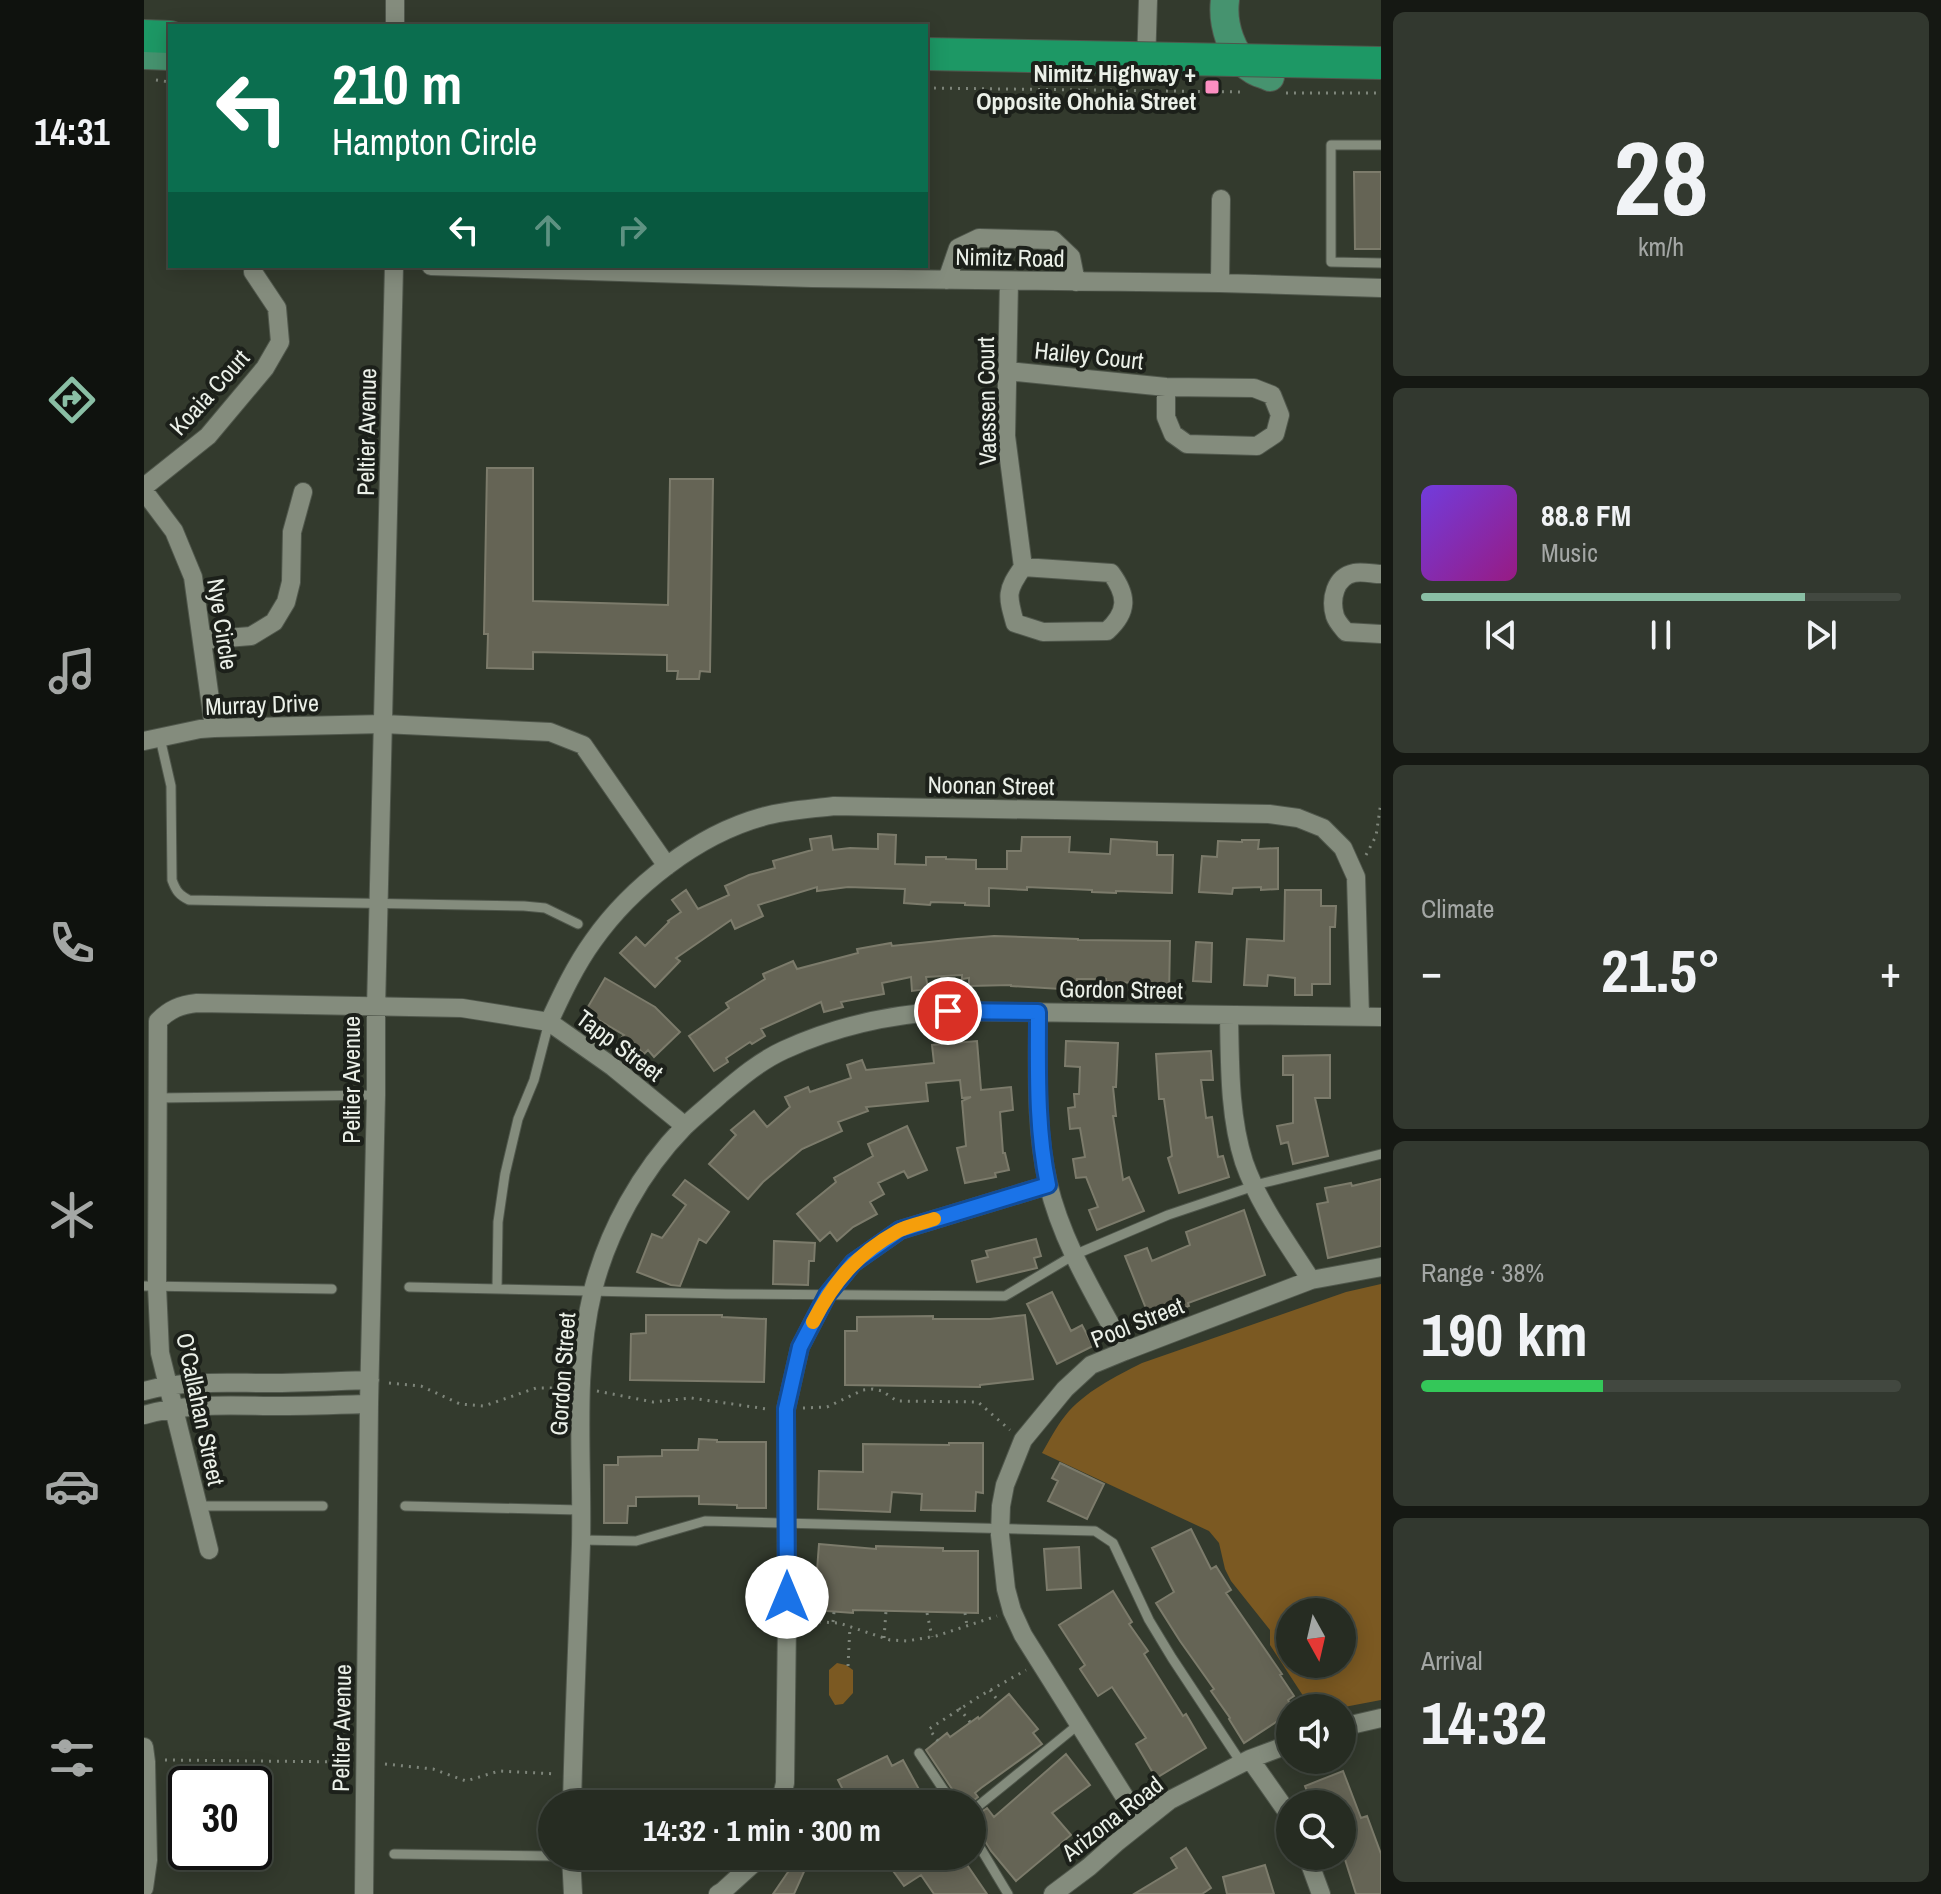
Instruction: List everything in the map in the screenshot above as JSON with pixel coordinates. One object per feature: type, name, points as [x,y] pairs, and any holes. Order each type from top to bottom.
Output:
[{"type":"highway","points":[[144,36],[168,37]]},
{"type":"highway","points":[[928,54],[1381,63]]},
{"type":"main road","points":[[1225,0],[1229,38],[1237,53],[1268,87]]},
{"type":"main road","points":[[144,55],[168,56]]},
{"type":"main road","points":[[928,69],[1146,73],[1268,87],[1381,78]]},
{"type":"street","points":[[395,0],[395,24]]},
{"type":"street","points":[[1146,73],[1148,0]]},
{"type":"street","points":[[1220,283],[1221,199]]},
{"type":"street","points":[[947,280],[958,248],[979,238],[1053,240],[1071,257],[1076,282]]},
{"type":"street","name":"Peltier Avenue","points":[[364,1894],[376,1008],[394,268]]},
{"type":"street","name":"Nimitz Road","points":[[591,268],[811,272],[947,280],[1381,288]]},
{"type":"street","name":"Koaia Court","points":[[144,489],[208,436],[265,368],[280,342],[277,308],[253,272]]},
{"type":"street","name":"Vaessen Court","points":[[1009,281],[1006,436],[1023,567],[1011,584],[1009,603],[1015,623],[1043,632],[1107,631],[1120,619],[1124,599],[1111,573],[1023,567]]},
{"type":"street","name":"Hailey Court","points":[[1007,371],[1166,387],[1254,388],[1272,395],[1280,415],[1275,434],[1257,446],[1187,444],[1173,434],[1166,417],[1166,387]]},
{"type":"street","name":"Nye Circle","points":[[144,489],[174,531],[193,577],[214,728]]},
{"type":"street","points":[[202,640],[251,636],[274,622],[286,602],[291,582],[292,532],[303,492]]},
{"type":"street","points":[[1381,574],[1354,573],[1339,582],[1334,589],[1334,613],[1346,632],[1381,634]]},
{"type":"street","name":"Murray Drive","points":[[152,740],[214,728],[383,724],[550,732],[583,745],[667,866]]},
{"type":"street","name":"Noonan Street","points":[[549,1022],[593,941],[627,899],[667,866],[719,833],[763,816],[834,806],[1269,814],[1298,818],[1323,828],[1343,848],[1356,877],[1360,1017]]},
{"type":"street","name":"O’Callahan Street","points":[[209,1550],[167,1385],[151,1286],[158,1021],[167,1011],[197,1003],[376,1008]]},
{"type":"street","name":"Tapp Street","points":[[376,1008],[462,1008],[549,1022],[613,1067],[685,1126]]},
{"type":"street","name":"Gordon Street","points":[[572,1790],[581,1540],[581,1388],[586,1330],[604,1255],[636,1190],[685,1126],[761,1062],[782,1051],[862,1022],[921,1012],[1381,1017]]},
{"type":"street","points":[[1038,1012],[1039,1117],[1048,1185],[1074,1255],[1125,1351]]},
{"type":"street","points":[[1229,1015],[1236,1122],[1244,1161],[1273,1221],[1311,1280]]},
{"type":"street","points":[[783,1790],[787,1621],[786,1409],[800,1347],[827,1295],[853,1263],[900,1230],[1048,1185]]},
{"type":"street","name":"Pool Street","points":[[1141,1823],[1040,1663],[1012,1611],[1002,1564],[1001,1506],[1005,1485],[1023,1440],[1065,1389],[1091,1365],[1311,1280],[1381,1267]]},
{"type":"street","points":[[144,1391],[167,1385],[202,1383],[370,1380]]},
{"type":"street","points":[[144,1415],[215,1406],[369,1404]]},
{"type":"street","points":[[1356,1724],[1381,1718]]},
{"type":"street","points":[[144,1747],[144,1888]]},
{"type":"street","name":"Arizona Road","points":[[1053,1894],[1170,1800],[1276,1750]]},
{"type":"street","points":[[1246,1762],[1276,1799]]},
{"type":"street","points":[[572,1870],[573,1894]]},
{"type":"street","points":[[718,1894],[746,1870]]},
{"type":"street","points":[[1312,1870],[1321,1894]]},
{"type":"lane","points":[[1381,145],[1331,145],[1331,262],[1381,263]]},
{"type":"lane","points":[[152,740],[171,786],[172,880],[175,890],[189,900],[524,906],[545,908],[578,924]]},
{"type":"lane","points":[[497,1289],[498,1222],[505,1174],[518,1119],[534,1080],[549,1022]]},
{"type":"lane","points":[[156,1098],[376,1095]]},
{"type":"lane","points":[[409,1287],[1005,1296],[1074,1255],[1168,1215],[1255,1186],[1381,1154]]},
{"type":"lane","points":[[151,1286],[332,1289]]},
{"type":"lane","points":[[198,1506],[323,1506]]},
{"type":"lane","points":[[405,1506],[580,1510]]},
{"type":"lane","points":[[581,1540],[636,1541],[705,1521],[1095,1531],[1113,1543],[1149,1620],[1172,1658],[1246,1762]]},
{"type":"lane","points":[[986,1800],[1079,1724]]},
{"type":"lane","points":[[919,1753],[944,1790]]},
{"type":"lane","points":[[394,1854],[538,1856]]},
{"type":"lane","points":[[986,1857],[1008,1894]]},
{"type":"path","points":[[928,88],[1268,87],[1381,93]]},
{"type":"path","points":[[1356,877],[1376,836],[1381,802]]},
{"type":"path","points":[[370,1380],[421,1386],[460,1404],[484,1406],[536,1388],[581,1388],[653,1402],[691,1398],[761,1409],[786,1409],[827,1407],[863,1390],[873,1389],[897,1401],[978,1402],[1023,1440]]},
{"type":"path","points":[[884,1638],[886,1611]]},
{"type":"path","points":[[787,1621],[833,1622],[884,1638],[907,1641],[932,1637],[1012,1611]]},
{"type":"path","points":[[833,1622],[834,1612]]},
{"type":"path","points":[[927,1613],[932,1637]]},
{"type":"path","points":[[965,1613],[967,1626]]},
{"type":"path","points":[[848,1666],[850,1626]]},
{"type":"path","points":[[938,1741],[929,1729],[959,1708],[1040,1663]]},
{"type":"path","points":[[990,1690],[999,1702]]},
{"type":"path","points":[[959,1708],[970,1722]]},
{"type":"shaded area","points":[[1381,1284],[1381,1700],[1356,1705],[1356,1694],[1302,1694],[1291,1678],[1356,1678],[1356,1598],[1276,1598],[1276,1654],[1270,1645],[1270,1630],[1231,1581],[1219,1543],[1209,1531],[1042,1453],[1073,1407],[1091,1392],[1142,1363],[1346,1292]]},
{"type":"shaded area","points":[[837,1663],[853,1670],[853,1693],[843,1704],[835,1705],[829,1695],[829,1670]]},
{"type":"building","points":[[1354,172],[1381,172],[1381,249],[1355,249]]},
{"type":"building","points":[[487,468],[533,468],[533,601],[668,605],[670,479],[713,479],[710,672],[700,671],[699,679],[677,679],[678,671],[667,671],[667,655],[533,652],[533,669],[487,668],[488,634],[484,634]]},
{"type":"building","points":[[878,834],[896,835],[895,864],[926,865],[926,857],[946,857],[976,860],[976,869],[1007,869],[1007,851],[1021,851],[1022,837],[1070,837],[1069,852],[1110,854],[1111,839],[1157,842],[1157,855],[1173,855],[1172,893],[989,888],[989,906],[904,903],[905,889],[848,887],[817,891],[817,887],[758,905],[763,916],[735,929],[731,920],[676,958],[680,961],[655,987],[620,953],[636,937],[645,946],[681,912],[672,900],[686,890],[698,909],[729,895],[725,886],[775,868],[773,861],[812,850],[810,839],[831,836],[833,850],[878,849]]},
{"type":"building","points":[[1259,840],[1258,849],[1278,848],[1278,889],[1233,888],[1232,894],[1199,892],[1202,856],[1217,857],[1218,841]]},
{"type":"building","points":[[1285,890],[1321,890],[1321,906],[1336,906],[1335,927],[1330,927],[1330,984],[1312,984],[1312,995],[1295,995],[1295,978],[1268,975],[1267,986],[1244,985],[1247,939],[1284,941]]},
{"type":"building","points":[[994,936],[1170,941],[1169,996],[1145,996],[1145,983],[1106,982],[1106,979],[1077,979],[1077,990],[1011,985],[969,986],[969,978],[962,979],[962,975],[926,977],[928,989],[912,991],[911,977],[882,983],[884,994],[841,1002],[843,1007],[824,1012],[821,1002],[761,1029],[765,1036],[726,1058],[728,1062],[714,1071],[689,1036],[729,1008],[726,1003],[765,979],[763,974],[793,961],[797,969],[858,953],[857,949],[891,943],[892,946]]},
{"type":"building","points":[[1196,942],[1212,943],[1211,982],[1193,981]]},
{"type":"building","points":[[605,978],[655,1007],[680,1032],[654,1057],[648,1050],[644,1054],[635,1045],[632,1049],[621,1038],[624,1035],[585,1012]]},
{"type":"building","points":[[977,1041],[981,1090],[1011,1087],[1013,1110],[1000,1112],[1003,1153],[1009,1170],[995,1173],[996,1177],[965,1183],[957,1148],[966,1146],[962,1101],[971,1097],[962,1098],[960,1080],[926,1083],[928,1101],[866,1107],[868,1111],[838,1122],[842,1131],[802,1149],[748,1199],[709,1164],[736,1135],[731,1130],[754,1111],[767,1127],[790,1107],[785,1097],[808,1087],[810,1092],[851,1078],[847,1065],[862,1060],[866,1070],[934,1063],[932,1045]]},
{"type":"building","points":[[1066,1041],[1118,1043],[1116,1087],[1113,1087],[1116,1116],[1113,1116],[1123,1180],[1129,1177],[1144,1211],[1097,1230],[1089,1210],[1098,1207],[1086,1177],[1076,1178],[1073,1159],[1085,1157],[1080,1128],[1070,1129],[1068,1108],[1075,1107],[1074,1094],[1079,1094],[1080,1067],[1065,1066]]},
{"type":"building","points":[[1211,1051],[1213,1080],[1201,1080],[1206,1118],[1212,1117],[1218,1157],[1223,1156],[1229,1177],[1179,1193],[1168,1158],[1172,1156],[1164,1099],[1159,1099],[1156,1054]]},
{"type":"building","points":[[1330,1055],[1330,1098],[1315,1098],[1328,1156],[1293,1164],[1288,1142],[1281,1144],[1277,1126],[1293,1123],[1293,1075],[1283,1075],[1283,1056]]},
{"type":"building","points":[[907,1126],[927,1170],[908,1178],[904,1171],[878,1183],[884,1194],[870,1202],[877,1214],[853,1227],[837,1241],[830,1232],[820,1241],[797,1214],[836,1182],[834,1178],[873,1156],[868,1144]]},
{"type":"building","points":[[1381,1179],[1381,1246],[1328,1258],[1317,1204],[1328,1202],[1325,1188]]},
{"type":"building","points":[[685,1180],[729,1212],[706,1243],[699,1239],[680,1286],[637,1272],[652,1234],[662,1238],[686,1205],[673,1195]]},
{"type":"building","points":[[1244,1210],[1265,1275],[1188,1303],[1189,1306],[1151,1321],[1125,1256],[1147,1248],[1152,1261],[1190,1245],[1186,1232]]},
{"type":"building","points":[[1036,1239],[1041,1256],[1034,1258],[1037,1268],[977,1282],[972,1261],[988,1257],[986,1251]]},
{"type":"building","points":[[774,1241],[815,1243],[814,1261],[809,1261],[808,1285],[773,1284]]},
{"type":"building","points":[[1052,1292],[1071,1331],[1082,1325],[1093,1346],[1057,1364],[1027,1304]]},
{"type":"building","points":[[646,1315],[722,1315],[766,1319],[764,1382],[630,1380],[631,1334],[646,1333]]},
{"type":"building","points":[[1025,1315],[1033,1379],[980,1387],[845,1385],[845,1331],[857,1331],[857,1317],[990,1319]]},
{"type":"building","points":[[699,1439],[766,1442],[766,1508],[699,1504],[699,1496],[636,1497],[636,1506],[628,1506],[627,1523],[604,1523],[604,1465],[618,1465],[618,1457],[662,1456],[662,1450],[698,1450]]},
{"type":"building","points":[[983,1443],[983,1493],[976,1492],[975,1511],[921,1510],[922,1494],[892,1492],[890,1512],[818,1509],[819,1471],[863,1472],[863,1444]]},
{"type":"building","points":[[1060,1463],[1104,1484],[1087,1519],[1048,1501],[1058,1481],[1052,1478]]},
{"type":"building","points":[[1191,1529],[1211,1569],[1216,1566],[1231,1590],[1226,1593],[1276,1665],[1276,1678],[1282,1678],[1293,1694],[1276,1694],[1276,1722],[1244,1743],[1211,1691],[1214,1689],[1156,1603],[1174,1592],[1152,1548]]},
{"type":"building","points":[[819,1544],[876,1549],[876,1546],[978,1551],[978,1613],[814,1610]]},
{"type":"building","points":[[1079,1547],[1081,1588],[1047,1590],[1044,1549]]},
{"type":"building","points":[[1113,1591],[1132,1622],[1129,1624],[1148,1651],[1144,1654],[1206,1748],[1156,1778],[1136,1744],[1146,1738],[1112,1687],[1098,1696],[1080,1669],[1085,1665],[1059,1625]]},
{"type":"building","points":[[1009,1694],[1038,1729],[1033,1733],[1042,1744],[979,1790],[953,1790],[926,1750],[947,1733],[950,1737],[979,1719]]},
{"type":"building","points":[[1066,1754],[1090,1785],[1052,1813],[1071,1835],[1016,1881],[986,1843],[986,1809],[994,1817]]},
{"type":"building","points":[[887,1756],[892,1766],[903,1760],[919,1790],[843,1790],[838,1780]]},
{"type":"building","points":[[1335,1774],[1344,1774],[1350,1790],[1307,1790],[1305,1786]]},
{"type":"building","points":[[1356,1805],[1361,1818],[1367,1816],[1381,1854],[1381,1894],[1356,1894],[1348,1870],[1356,1870]]},
{"type":"building","points":[[1186,1848],[1211,1888],[1202,1894],[1134,1894],[1177,1868],[1171,1858]]},
{"type":"building","points":[[1265,1865],[1274,1894],[1227,1894],[1223,1877]]},
{"type":"building","points":[[784,1870],[805,1870],[794,1894],[773,1894],[788,1872]]},
{"type":"building","points":[[892,1870],[971,1870],[987,1894],[934,1894],[921,1875],[904,1886]]},
{"type":"slow traffic","points":[[813,1322],[827,1295],[853,1263],[900,1230],[934,1219]]},
{"type":"place","name":"Nimitz Highway + Opposite Ohohia Street","points":[[1212,87]]},
{"type":"route","points":[[787,1597],[786,1409],[800,1347],[827,1295],[853,1263],[900,1230],[1048,1185],[1040,1140],[1038,1012],[948,1011]]}]
